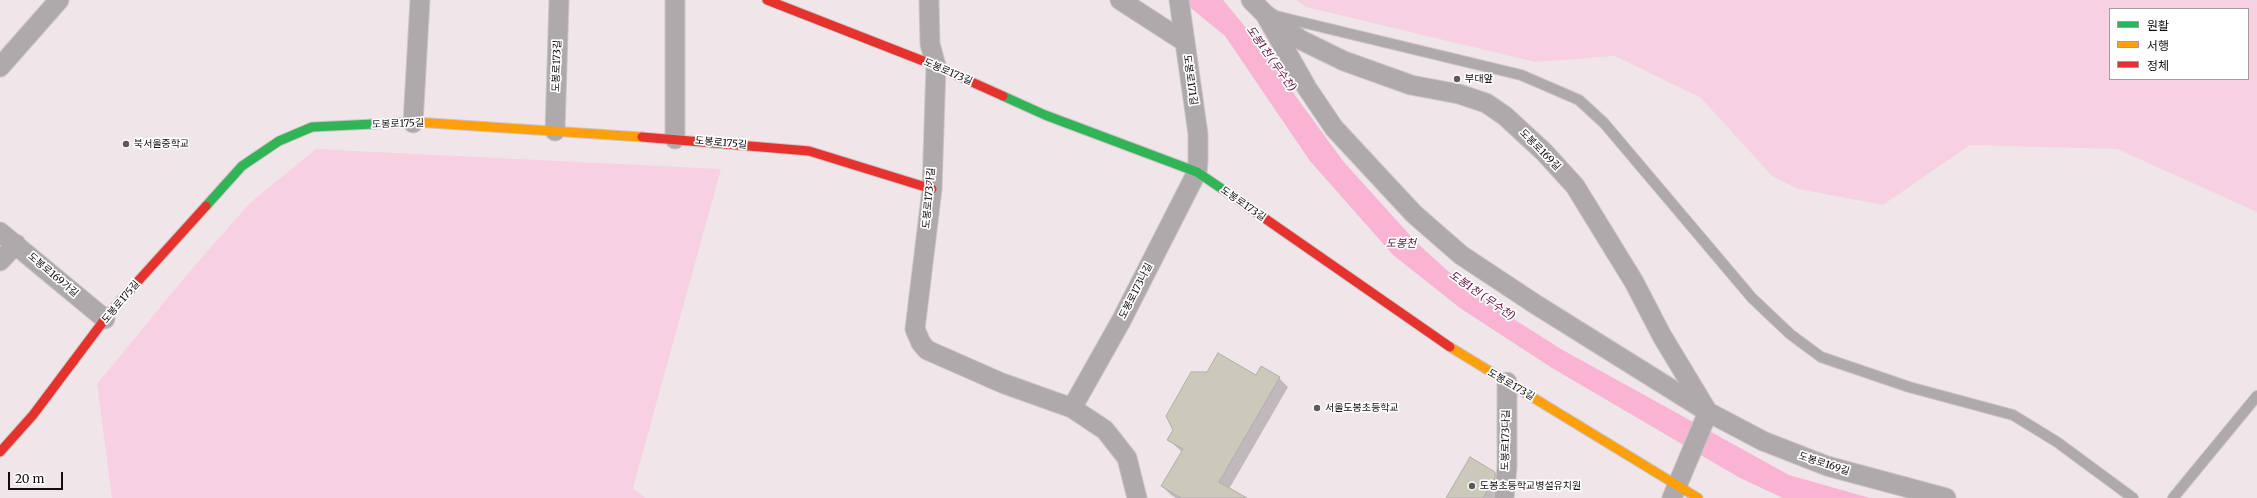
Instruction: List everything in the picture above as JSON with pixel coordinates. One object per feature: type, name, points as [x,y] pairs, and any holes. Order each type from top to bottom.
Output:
[{"type":"street","points":[[0,67],[59,0]]},
{"type":"street","points":[[413,123],[420,0]]},
{"type":"street","name":"도봉로173길","points":[[555,131],[559,0]]},
{"type":"street","points":[[675,0],[675,139]]},
{"type":"street","name":"도봉로173길","points":[[767,0],[936,66],[1045,114],[1197,172],[1467,359],[1698,498]]},
{"type":"street","points":[[929,0],[930,44],[936,66]]},
{"type":"street","name":"도봉로171길","points":[[1120,0],[1185,42],[1198,134],[1197,172]]},
{"type":"street","points":[[1179,0],[1185,42]]},
{"type":"street","name":"도봉로169길","points":[[1252,0],[1265,14],[1301,40],[1344,61],[1411,85],[1460,94],[1486,103],[1505,116],[1544,152],[1575,186],[1634,282],[1662,336],[1707,415]]},
{"type":"street","name":"도봉로169길","points":[[1265,14],[1307,88],[1334,128],[1387,187],[1441,239],[1487,274],[1707,415],[1763,441],[1827,466],[1946,498]]},
{"type":"street","name":"도봉로173가길","points":[[936,66],[932,189],[915,329],[921,343],[927,350],[1002,383],[1072,408]]},
{"type":"street","name":"도봉로175길","points":[[0,452],[33,415],[106,319],[242,166],[279,141],[312,128],[413,123],[675,139],[810,151],[932,189]]},
{"type":"street","name":"도봉로173나길","points":[[1072,408],[1121,322],[1197,172]]},
{"type":"street","name":"도봉로169가길","points":[[0,232],[106,319]]},
{"type":"street","points":[[0,261],[16,244]]},
{"type":"street","name":"도봉로173다길","points":[[1504,498],[1507,467],[1507,382]]},
{"type":"street","points":[[1072,408],[1105,430],[1119,446],[1127,458],[1136,498]]},
{"type":"street","points":[[1677,486],[1707,415]]},
{"type":"lane","points":[[1265,14],[1521,75],[1578,100],[1604,123],[1752,298],[1790,334],[1821,357],[1909,387],[2013,415],[2057,442],[2132,498]]},
{"type":"lane","points":[[2173,498],[2257,396]]},
{"type":"shaded area","points":[[1297,0],[2257,0],[2257,212],[2117,149],[1970,145],[1883,205],[1798,189],[1772,176],[1701,98],[1615,56],[1535,62],[1306,7]]},
{"type":"shaded area","points":[[316,149],[721,169],[633,488],[645,498],[112,498],[97,384],[190,271],[250,203]]},
{"type":"water","name":"도봉천","points":[[1181,0],[1223,0],[1243,24],[1343,161],[1417,243],[1471,292],[1561,349],[1789,475],[1870,498],[1783,498],[1740,478],[1552,368],[1460,308],[1393,255],[1310,161],[1225,36]]},
{"type":"building","points":[[1218,353],[1256,375],[1261,366],[1280,377],[1219,482],[1247,498],[1181,498],[1161,486],[1183,449],[1167,440],[1173,430],[1166,416],[1191,372],[1207,372]]},
{"type":"building","name":"도봉초등학교병설유치원","points":[[1470,457],[1495,472],[1495,478],[1483,498],[1446,498]]},
{"type":"traffic: fast","points":[[1003,96],[1045,115],[1197,172],[1234,197]]},
{"type":"traffic: fast","points":[[206,206],[242,166],[279,141],[312,127],[415,122]]},
{"type":"traffic: slow","points":[[415,122],[642,137]]},
{"type":"traffic: slow","points":[[1450,347],[1698,498]]},
{"type":"traffic: jam","points":[[767,0],[936,66],[1003,96]]},
{"type":"traffic: jam","points":[[642,137],[809,151],[932,189]]},
{"type":"traffic: jam","points":[[1234,197],[1450,347]]},
{"type":"traffic: jam","points":[[0,452],[33,415],[111,311],[206,206]]},
{"type":"place","name":"부대앞","points":[[1457,79]]},
{"type":"place","name":"북서울중학교","points":[[126,144]]},
{"type":"place","name":"서울도봉초등학교","points":[[1317,408]]},
{"type":"place","name":"도봉초등학교병설유치원","points":[[1472,486]]},
{"type":"water label","name":"도봉1천 (무수천)","points":[[1271,59]]},
{"type":"water label","name":"도봉1천 (무수천)","points":[[1482,296]]}]
